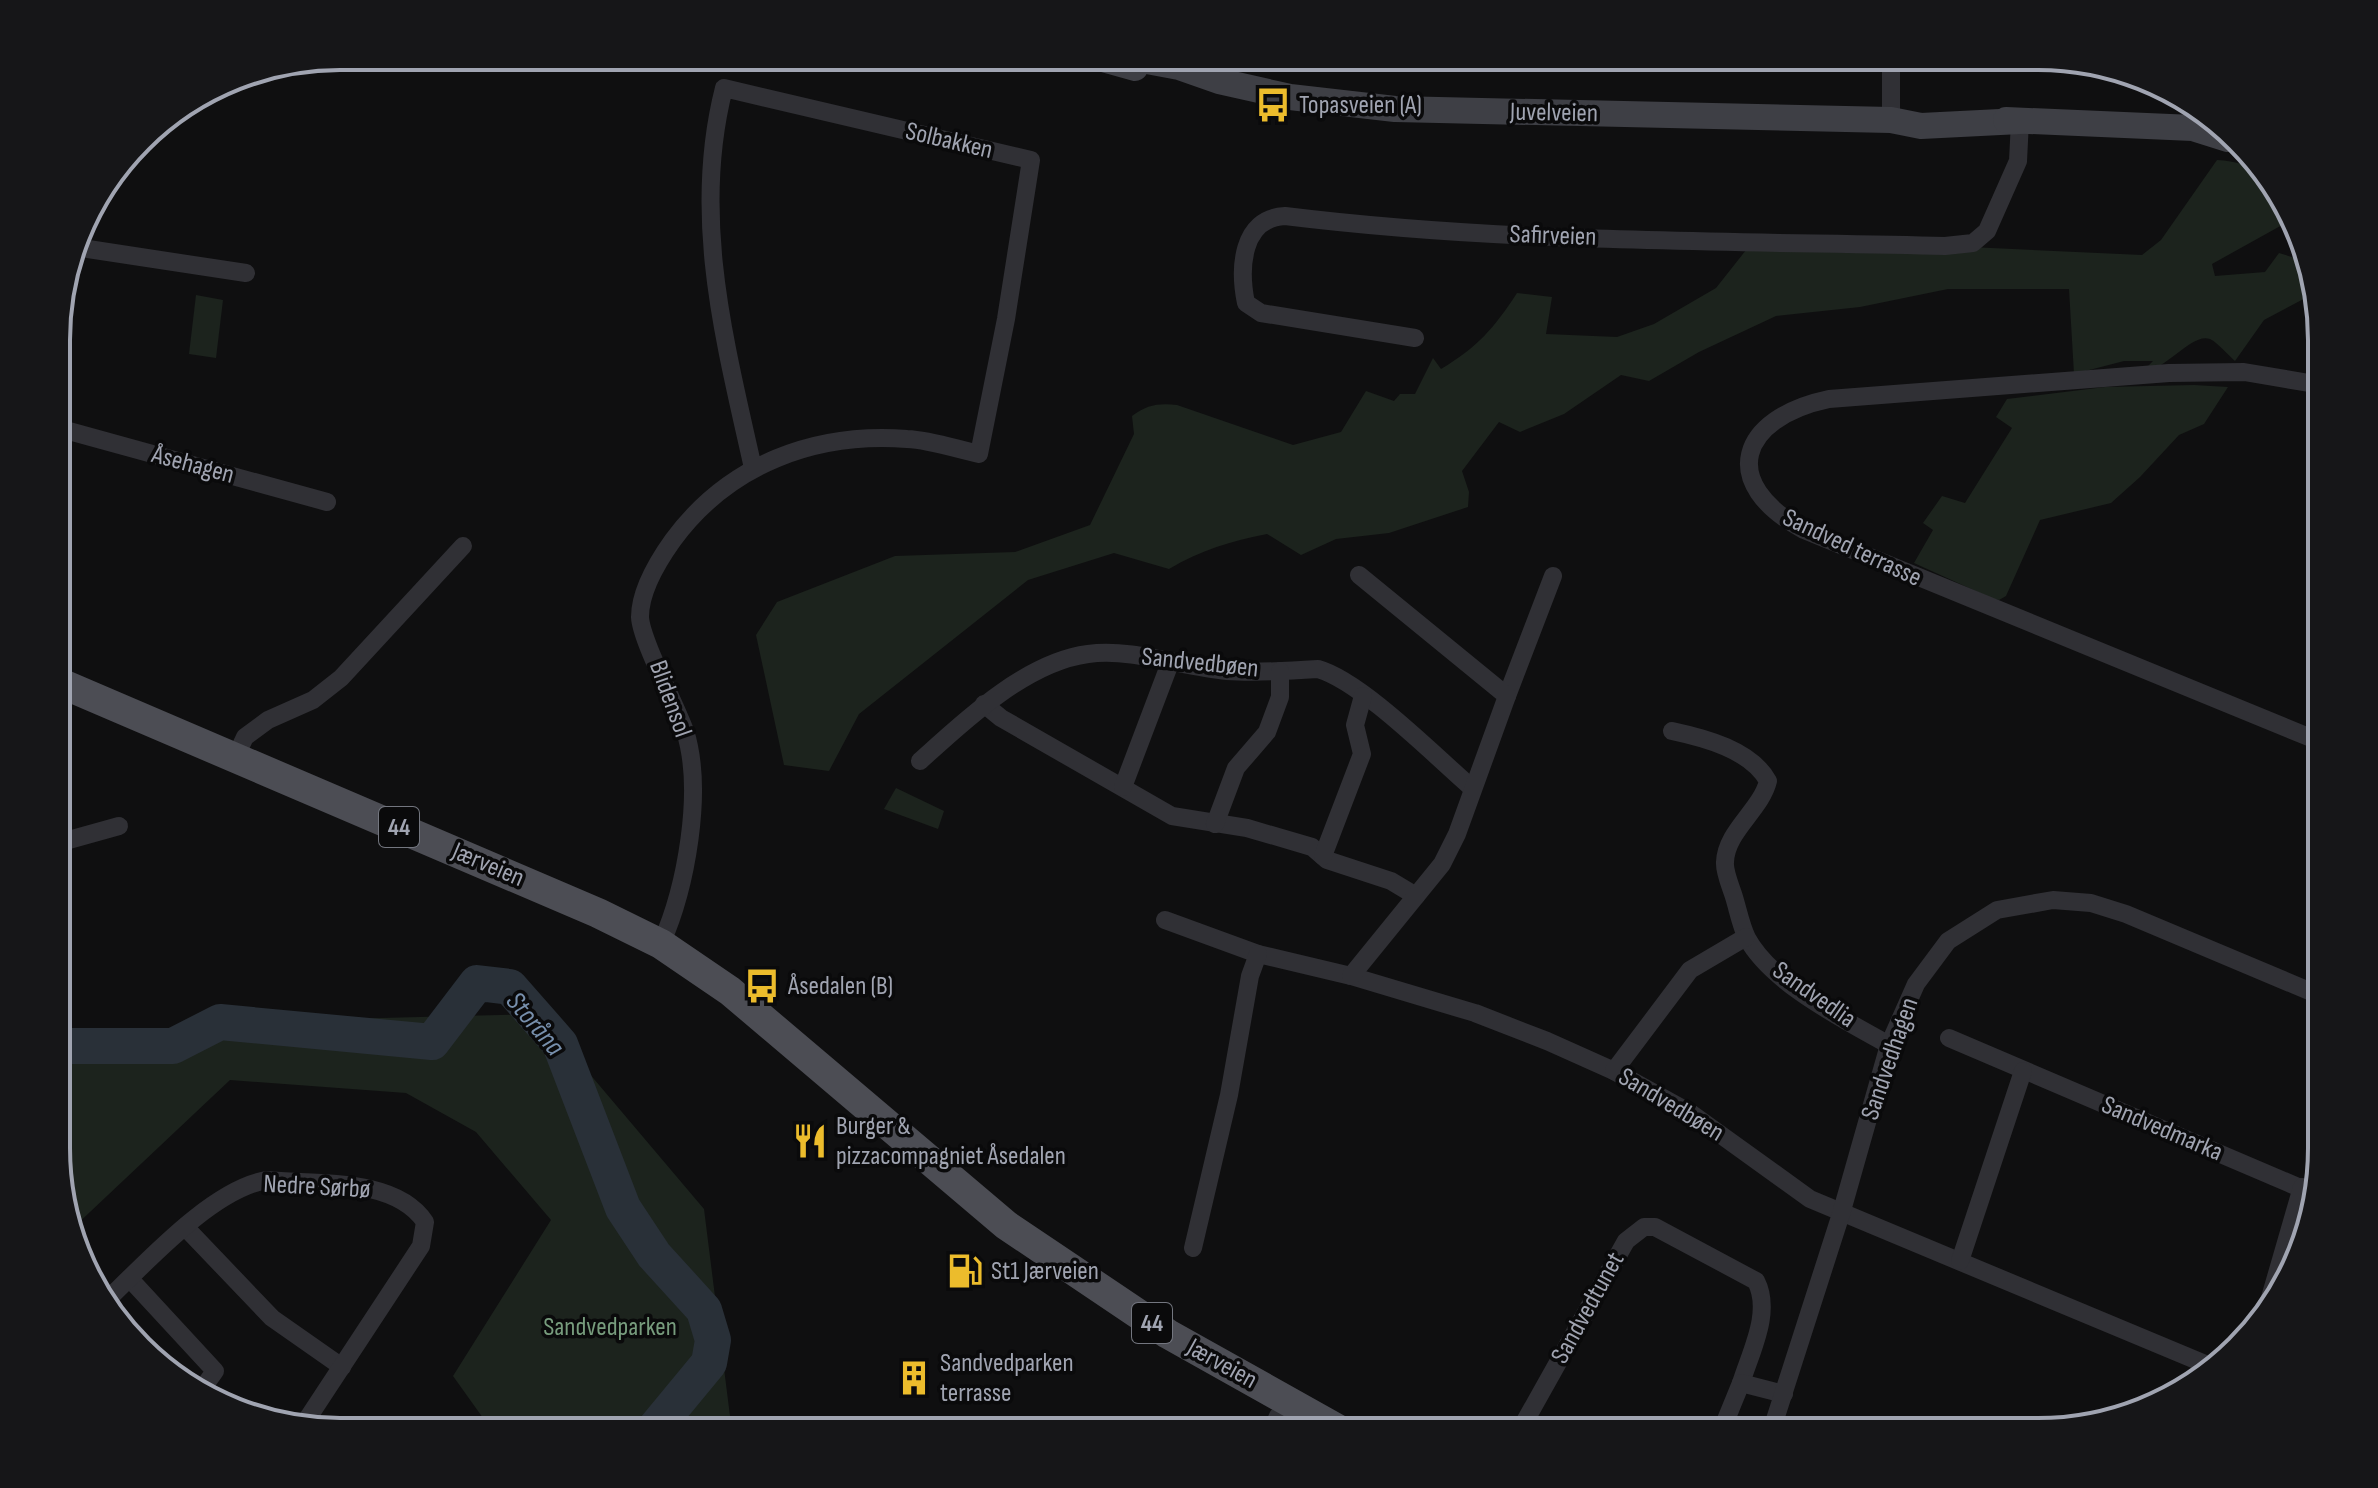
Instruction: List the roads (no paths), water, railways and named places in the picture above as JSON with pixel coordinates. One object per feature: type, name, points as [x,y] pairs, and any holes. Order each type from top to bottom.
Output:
[{"type":"main road","name":"Jærveien","points":[[70,687],[598,913],[661,944],[730,991],[872,1138],[945,1199],[1158,1349],[1280,1417]]},
{"type":"street","name":"Juvelveien","points":[[1189,70],[1219,81],[1290,97],[1395,109],[1891,120],[1921,115],[2118,125],[2192,140],[2219,140]]},
{"type":"street","points":[[1891,70],[1891,120]]},
{"type":"street","name":"Juvelveien","points":[[1145,71],[1176,79],[1219,81]]},
{"type":"street","name":"Solbakken","points":[[665,551],[689,518],[753,468],[819,442],[908,439],[979,454],[1006,319],[1031,160],[724,88],[714,126],[710,248],[724,337],[753,468]]},
{"type":"street","name":"Safirveien","points":[[1415,338],[1261,313],[1246,303],[1243,264],[1254,229],[1267,217],[1285,216],[1388,229],[1506,235],[1945,246],[1973,243],[1987,231],[2018,161],[2020,121]]},
{"type":"street","points":[[86,249],[246,273]]},
{"type":"street","name":"Sandved terrasse","points":[[2307,383],[2244,372],[2169,373],[1829,399],[1795,406],[1774,420],[1755,439],[1750,457],[1754,489],[1774,513],[1804,530],[2307,736]]},
{"type":"street","name":"Åsehagen","points":[[70,431],[327,502]]},
{"type":"street","points":[[236,756],[245,737],[256,728],[313,700],[341,678],[463,546]]},
{"type":"street","name":"Blidensol","points":[[661,944],[674,915],[687,847],[693,784],[686,733],[640,618],[653,572],[665,551]]},
{"type":"street","points":[[1359,575],[1507,696]]},
{"type":"street","points":[[1351,976],[1442,864],[1457,834],[1553,576]]},
{"type":"street","name":"Sandvedbøen","points":[[920,761],[984,704],[1044,669],[1086,654],[1117,654],[1227,671],[1318,669],[1331,673],[1363,696],[1472,788]]},
{"type":"street","points":[[1123,787],[1170,663]]},
{"type":"street","points":[[1215,824],[1236,768],[1267,732],[1280,697],[1280,671]]},
{"type":"street","points":[[1323,856],[1362,754],[1355,725],[1363,696]]},
{"type":"street","points":[[984,704],[1001,718],[1172,816],[1247,828],[1303,845],[1337,865],[1391,881],[1416,896]]},
{"type":"street","name":"Sandvedlia","points":[[1672,731],[1709,739],[1761,769],[1768,781],[1766,792],[1731,842],[1725,862],[1746,937],[1758,954],[1788,980],[1826,1008],[1889,1045]]},
{"type":"street","points":[[70,840],[119,826]]},
{"type":"street","name":"Sandvedhagen","points":[[1776,1417],[1841,1214],[1889,1045],[1916,984],[1948,941],[1997,910],[2053,900],[2091,903],[2126,914],[2307,990]]},
{"type":"street","name":"Sandvedbøen","points":[[1165,920],[1258,954],[1351,976],[1475,1013],[1614,1071],[1692,1114],[1810,1199],[1841,1214]]},
{"type":"street","points":[[1614,1071],[1690,970],[1746,937]]},
{"type":"street","points":[[1193,1248],[1223,1123],[1250,976],[1258,954]]},
{"type":"street","name":"Sandvedmarka","points":[[1949,1038],[2304,1189]]},
{"type":"street","points":[[1960,1261],[2023,1071]]},
{"type":"street","name":"Nedre Sørbø","points":[[113,1294],[186,1228],[230,1194],[252,1183],[267,1180],[382,1190],[414,1206],[425,1222],[421,1246],[309,1416]]},
{"type":"street","name":"Sandvedmarka","points":[[2284,1259],[2302,1205]]},
{"type":"street","points":[[1841,1214],[2202,1363]]},
{"type":"street","name":"Sandvedtunet","points":[[1527,1417],[1626,1241],[1644,1227],[1655,1227],[1756,1281],[1764,1296],[1762,1313],[1741,1383],[1727,1417]]},
{"type":"street","points":[[186,1228],[272,1318],[342,1367]]},
{"type":"street","points":[[130,1279],[215,1371],[207,1383]]},
{"type":"street","points":[[1741,1383],[1784,1394]]},
{"type":"waterway","name":"Storåna","points":[[70,1046],[173,1046],[220,1022],[432,1042],[477,983],[510,987],[560,1044],[623,1208],[654,1255],[704,1310],[713,1340],[709,1363],[664,1418]]},
{"type":"place","name":"Topasveien (A)","points":[[1273,105]]},
{"type":"place","name":"Åsedalen (B)","points":[[762,986]]},
{"type":"place","name":"Burger & pizzacompagniet Åsedalen","points":[[810,1141]]},
{"type":"place","name":"St1 Jærveien","points":[[965,1271]]},
{"type":"place","name":"Sandvedparken terrasse","points":[[914,1378]]},
{"type":"park label","name":"Sandvedparken","points":[[610,1327]]}]
